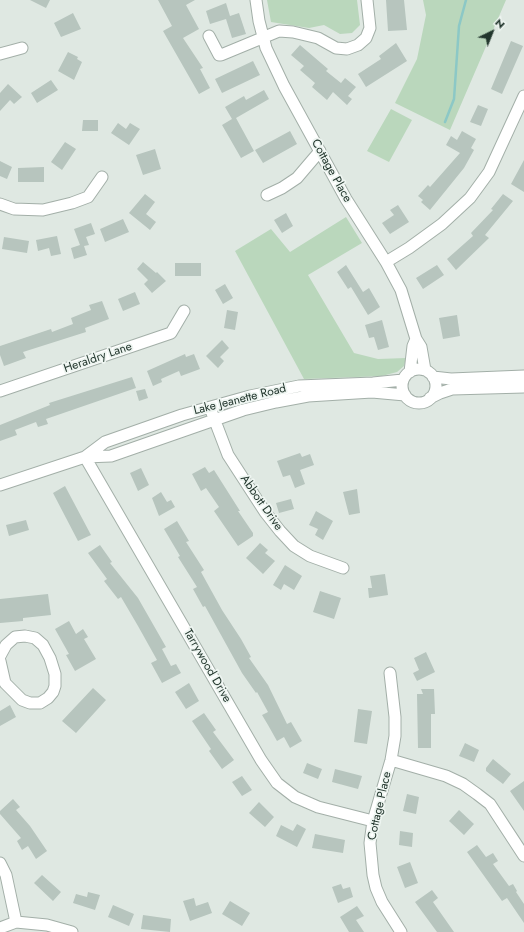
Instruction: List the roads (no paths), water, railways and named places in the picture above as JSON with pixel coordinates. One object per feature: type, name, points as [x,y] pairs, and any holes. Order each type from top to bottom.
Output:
[{"type":"street","name":"Cottage Place","points":[[256,0],[263,38],[284,86],[346,199],[386,262],[401,290],[429,374]]},
{"type":"street","points":[[209,36],[218,55],[279,32],[293,32],[318,38],[336,48],[347,49],[358,45],[366,38],[370,28],[367,0]]},
{"type":"street","points":[[0,54],[22,48]]},
{"type":"street","points":[[386,262],[410,248],[442,224],[470,198],[489,172],[524,96]]},
{"type":"street","points":[[267,195],[282,188],[296,178],[320,151]]},
{"type":"street","points":[[0,204],[14,209],[43,210],[72,203],[88,197],[102,177]]},
{"type":"street","name":"Heraldry Lane","points":[[0,391],[171,333],[184,311]]},
{"type":"street","name":"Cottage Place","points":[[406,376],[416,338]]},
{"type":"street","points":[[524,376],[451,379],[429,374],[420,369],[406,376],[402,385],[405,395],[414,402],[425,401],[440,392],[452,389],[524,387]]},
{"type":"street","points":[[429,374],[436,388],[430,398]]},
{"type":"street","name":"Lake Jeanette Road","points":[[85,457],[105,442],[182,415],[250,396],[299,386],[373,383],[406,376]]},
{"type":"street","name":"Lake Jeanette Road","points":[[0,485],[85,457],[111,456],[245,409],[308,396],[372,392],[405,395]]},
{"type":"street","name":"Abbott Drive","points":[[210,408],[228,455],[265,512],[280,531],[294,546],[310,556],[343,568]]},
{"type":"street","name":"Tarrywood Drive","points":[[85,457],[257,753],[277,783],[295,797],[318,807],[373,822]]},
{"type":"street","points":[[0,656],[6,645],[15,637],[25,636],[35,638],[43,645],[50,658],[55,674],[55,686],[53,692],[48,698],[40,703],[30,703],[22,700],[5,683],[0,661]]},
{"type":"street","name":"Cottage Place","points":[[390,673],[395,717],[391,760],[373,822],[370,843],[373,875],[382,902],[401,932]]},
{"type":"street","points":[[391,760],[446,776],[477,794],[490,804],[524,856]]},
{"type":"street","points":[[0,863],[6,875],[16,922]]},
{"type":"street","points":[[0,928],[16,922],[47,926],[72,932]]},
{"type":"waterway","points":[[445,122],[454,99],[459,26],[466,0]]}]
